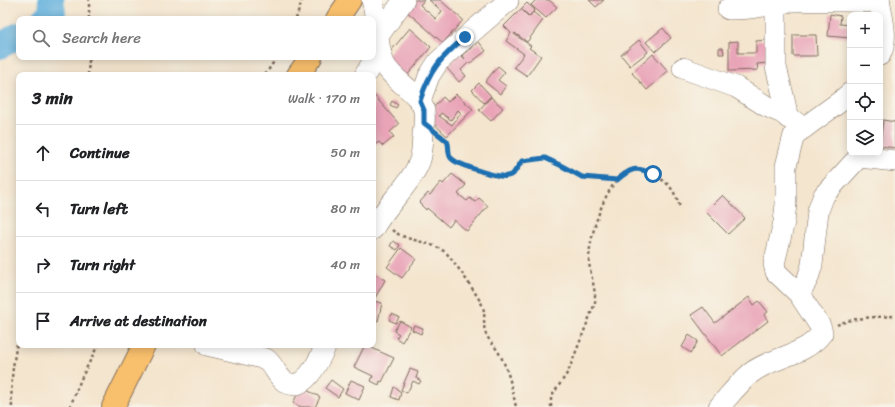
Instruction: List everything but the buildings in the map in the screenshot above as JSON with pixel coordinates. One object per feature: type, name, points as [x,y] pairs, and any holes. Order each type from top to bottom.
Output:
[{"type":"highway","points":[[339,16],[350,0]]},
{"type":"highway","points":[[300,72],[309,60]]},
{"type":"highway","points":[[113,407],[142,348]]},
{"type":"street","points":[[372,0],[375,16]]},
{"type":"street","points":[[376,50],[404,0]]},
{"type":"street","points":[[420,101],[429,76],[438,62],[508,1]]},
{"type":"street","points":[[728,9],[749,9],[794,1],[880,1],[885,38],[888,48]]},
{"type":"street","points":[[719,407],[751,374],[765,365],[806,348],[818,338],[822,332],[820,326],[799,294],[778,274],[774,268],[784,222],[786,166],[796,123],[783,95],[776,67],[782,2]]},
{"type":"street","points":[[376,25],[385,65],[404,87],[413,93],[420,101],[424,110],[421,157],[418,165],[404,188],[378,222]]},
{"type":"street","points":[[366,72],[372,60]]},
{"type":"street","points":[[683,68],[736,87],[796,123]]},
{"type":"street","points":[[796,123],[841,101],[847,96]]},
{"type":"street","points":[[799,294],[808,278],[812,265],[818,211],[824,195],[861,156]]},
{"type":"street","points":[[868,156],[895,161]]},
{"type":"street","points":[[220,348],[266,359],[285,381],[289,384],[295,384],[302,382],[311,374],[324,348]]},
{"type":"path","points":[[89,0],[89,16]]},
{"type":"path","points":[[297,16],[302,0]]},
{"type":"path","points":[[88,72],[89,60]]},
{"type":"path","points":[[267,72],[275,60]]},
{"type":"path","points":[[424,123],[447,141],[452,159],[459,164],[488,174],[502,177],[512,175],[522,161],[545,158],[582,177],[617,180]]},
{"type":"path","points":[[551,407],[551,397],[568,372],[595,303],[596,293],[589,260],[591,243],[596,221],[612,185],[626,172],[636,168],[642,169],[667,183],[672,189],[680,207]]},
{"type":"path","points":[[378,222],[392,229],[399,235],[425,242],[446,253],[474,291],[483,306],[486,317],[484,327],[507,370],[516,407]]},
{"type":"path","points":[[822,332],[842,322],[895,316]]},
{"type":"path","points":[[12,407],[10,387],[16,347]]},
{"type":"path","points":[[70,407],[81,379],[96,348]]},
{"type":"waterway","points":[[48,16],[53,13],[51,0]]},
{"type":"waterway","points":[[0,46],[16,37]]},
{"type":"route","points":[[465,37],[434,67],[424,87],[420,101],[424,110],[424,123],[440,134],[448,142],[449,152],[452,159],[459,164],[502,177],[512,175],[522,161],[545,158],[582,177],[617,180],[626,172],[636,168],[653,174]]}]
